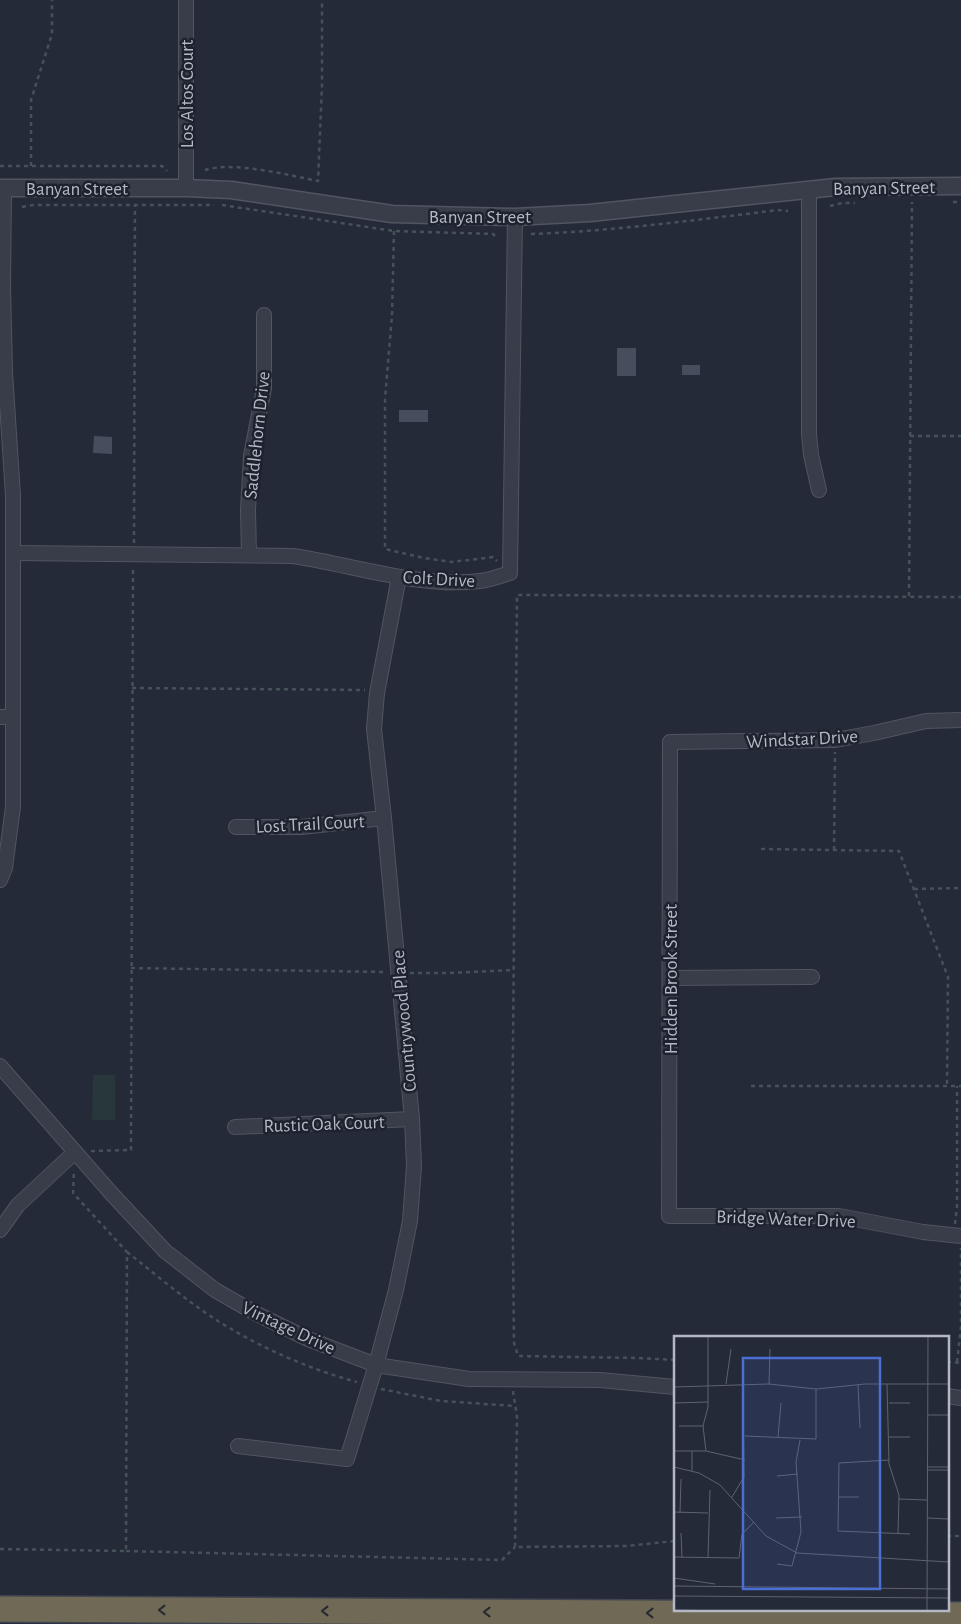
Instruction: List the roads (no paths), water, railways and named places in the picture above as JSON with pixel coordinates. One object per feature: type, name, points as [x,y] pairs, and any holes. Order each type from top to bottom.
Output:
[{"type":"highway","points":[[0,1608],[961,1615]]},
{"type":"street","name":"Los Altos Court","points":[[186,0],[186,188]]},
{"type":"street","name":"Banyan Street","points":[[2,188],[186,188],[231,190],[392,214],[515,217],[590,213],[809,189],[858,186],[961,186]]},
{"type":"street","points":[[0,880],[5,868],[14,807],[6,717],[13,553],[13,496],[5,372],[2,188]]},
{"type":"street","points":[[809,189],[809,434],[818,490]]},
{"type":"street","name":"Colt Drive","points":[[13,553],[293,556],[399,577],[445,582],[481,581],[510,573],[515,217]]},
{"type":"street","name":"Saddlehorn Drive","points":[[249,555],[248,510],[251,456],[264,388],[264,315]]},
{"type":"street","name":"Countrywood Place","points":[[238,1446],[347,1459],[376,1366],[396,1290],[410,1221],[414,1166],[412,1119],[374,728],[377,693],[399,577]]},
{"type":"street","name":"Windstar Drive","points":[[670,742],[835,740],[874,734],[926,721],[961,720]]},
{"type":"street","name":"Hidden Brook Street","points":[[669,1216],[670,742]]},
{"type":"street","name":"Lost Trail Court","points":[[236,827],[301,827],[384,818]]},
{"type":"street","points":[[670,978],[812,977]]},
{"type":"street","name":"Vintage Drive","points":[[0,1066],[74,1152],[165,1251],[215,1290],[255,1313],[308,1339],[376,1366],[469,1379],[600,1380],[674,1388]]},
{"type":"street","name":"Rustic Oak Court","points":[[235,1127],[412,1119]]},
{"type":"street","points":[[0,1230],[18,1205],[74,1152]]},
{"type":"street","name":"Bridge Water Drive","points":[[669,1216],[839,1216],[959,1239]]},
{"type":"street","points":[[948,1396],[961,1398]]}]
